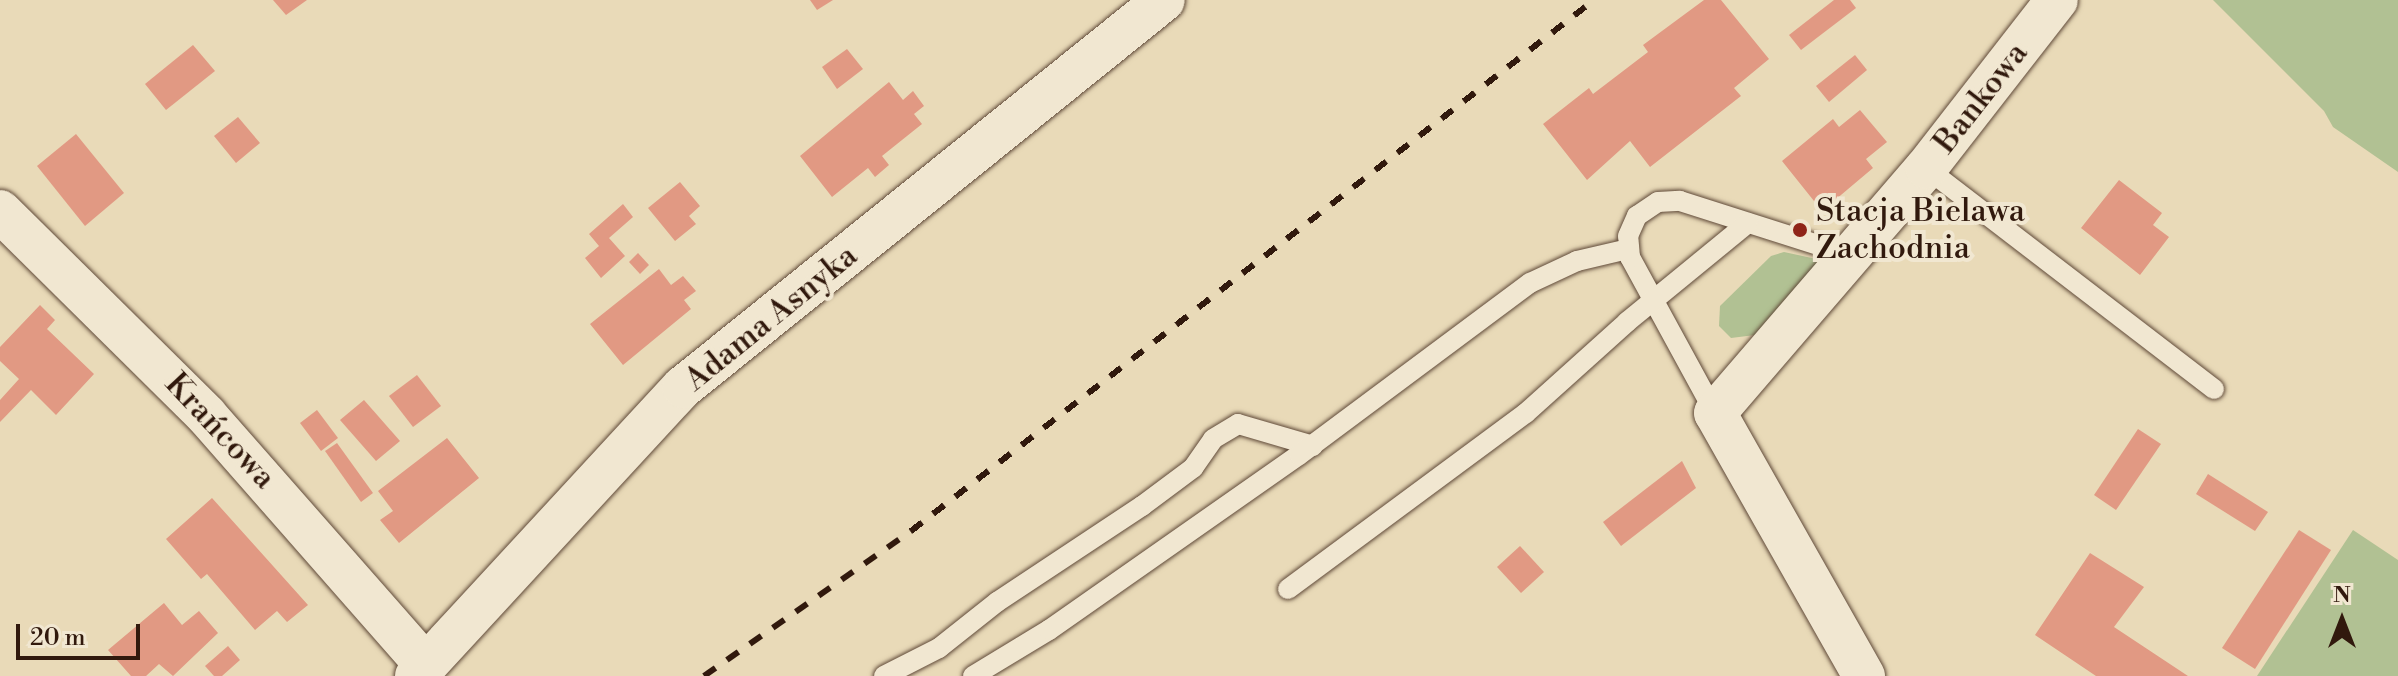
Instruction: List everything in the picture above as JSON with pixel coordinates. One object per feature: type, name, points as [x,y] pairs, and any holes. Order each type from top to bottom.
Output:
[{"type":"street","name":"Adama Asnyka","points":[[421,670],[683,387],[1164,0]]},
{"type":"street","name":"Bankowa","points":[[1715,413],[1926,168],[2057,0]]},
{"type":"street","name":"Krańcowa","points":[[0,211],[206,415],[421,670]]},
{"type":"street","points":[[1715,413],[1864,676]]},
{"type":"lane","points":[[1926,168],[2214,389]]},
{"type":"lane","points":[[1715,413],[1628,249],[1634,219],[1658,202],[1680,201],[1830,249],[1846,261]]},
{"type":"lane","points":[[1288,589],[1526,413],[1653,300],[1748,223]]},
{"type":"lane","points":[[973,676],[1049,630],[1313,446],[1542,276],[1577,261],[1628,249]]},
{"type":"lane","points":[[884,676],[939,648],[997,602],[1142,506],[1193,468],[1213,439],[1238,424],[1313,446]]},
{"type":"green space","points":[[2213,0],[2398,0],[2398,172],[2333,127],[2324,111]]},
{"type":"green space","points":[[1784,252],[1821,260],[1755,335],[1731,338],[1719,326],[1720,306],[1771,256]]},
{"type":"green space","points":[[2353,530],[2398,560],[2398,676],[2257,676]]},
{"type":"building","points":[[273,0],[307,0],[286,15]]},
{"type":"building","points":[[810,0],[833,0],[817,10]]},
{"type":"building","points":[[1704,0],[1721,0],[1769,59],[1734,88],[1741,96],[1650,167],[1630,141],[1587,180],[1543,124],[1589,88],[1593,94],[1648,52],[1643,45]]},
{"type":"building","points":[[1834,0],[1850,0],[1856,8],[1801,50],[1789,35]]},
{"type":"building","points":[[193,45],[215,71],[166,110],[145,84]]},
{"type":"building","points":[[847,49],[863,69],[837,89],[822,67]]},
{"type":"building","points":[[1855,55],[1867,70],[1829,102],[1816,86]]},
{"type":"building","points":[[889,82],[903,100],[913,91],[924,106],[914,114],[922,124],[882,156],[889,165],[875,177],[868,168],[832,197],[800,156]]},
{"type":"building","points":[[1860,110],[1887,142],[1866,159],[1873,168],[1822,211],[1782,161],[1833,119],[1839,127]]},
{"type":"building","points":[[238,117],[260,143],[236,163],[214,136]]},
{"type":"building","points":[[76,134],[124,193],[85,226],[37,166]]},
{"type":"building","points":[[2119,180],[2162,213],[2153,225],[2169,237],[2140,275],[2081,228]]},
{"type":"building","points":[[680,182],[700,206],[689,216],[696,224],[675,241],[648,208]]},
{"type":"building","points":[[623,204],[633,217],[609,238],[625,256],[601,278],[585,258],[599,246],[589,234]]},
{"type":"building","points":[[638,253],[649,265],[640,274],[629,262]]},
{"type":"building","points":[[659,269],[671,285],[683,276],[696,291],[684,300],[691,309],[623,365],[590,324]]},
{"type":"building","points":[[40,305],[55,320],[47,329],[94,374],[56,415],[31,390],[0,422],[0,400],[19,379],[0,361],[0,347]]},
{"type":"building","points":[[417,375],[441,406],[413,427],[389,396]]},
{"type":"building","points":[[364,400],[400,441],[376,461],[340,420]]},
{"type":"building","points":[[317,410],[338,438],[321,451],[300,423]]},
{"type":"building","points":[[2138,429],[2161,444],[2116,510],[2094,495]]},
{"type":"building","points":[[447,438],[479,478],[399,543],[380,520],[393,511],[378,491]]},
{"type":"building","points":[[337,443],[373,493],[361,502],[325,451]]},
{"type":"building","points":[[1682,461],[1696,488],[1621,546],[1603,522]]},
{"type":"building","points":[[2208,474],[2268,512],[2255,531],[2196,494]]},
{"type":"building","points":[[212,498],[308,605],[287,622],[277,611],[255,630],[207,574],[201,579],[166,539]]},
{"type":"building","points":[[2299,530],[2331,550],[2255,669],[2222,648]]},
{"type":"building","points":[[1520,546],[1544,572],[1521,593],[1497,567]]},
{"type":"building","points":[[2090,553],[2144,587],[2114,627],[2188,676],[2096,676],[2035,635]]},
{"type":"building","points":[[164,603],[182,625],[199,611],[218,633],[173,676],[159,664],[146,676],[131,676],[108,650]]},
{"type":"building","points":[[228,646],[240,660],[222,676],[214,676],[205,666]]},
{"type":"railway","points":[[704,676],[911,531],[1594,0]]},
{"type":"place","name":"Stacja Bielawa Zachodnia","points":[[1800,230]]}]
